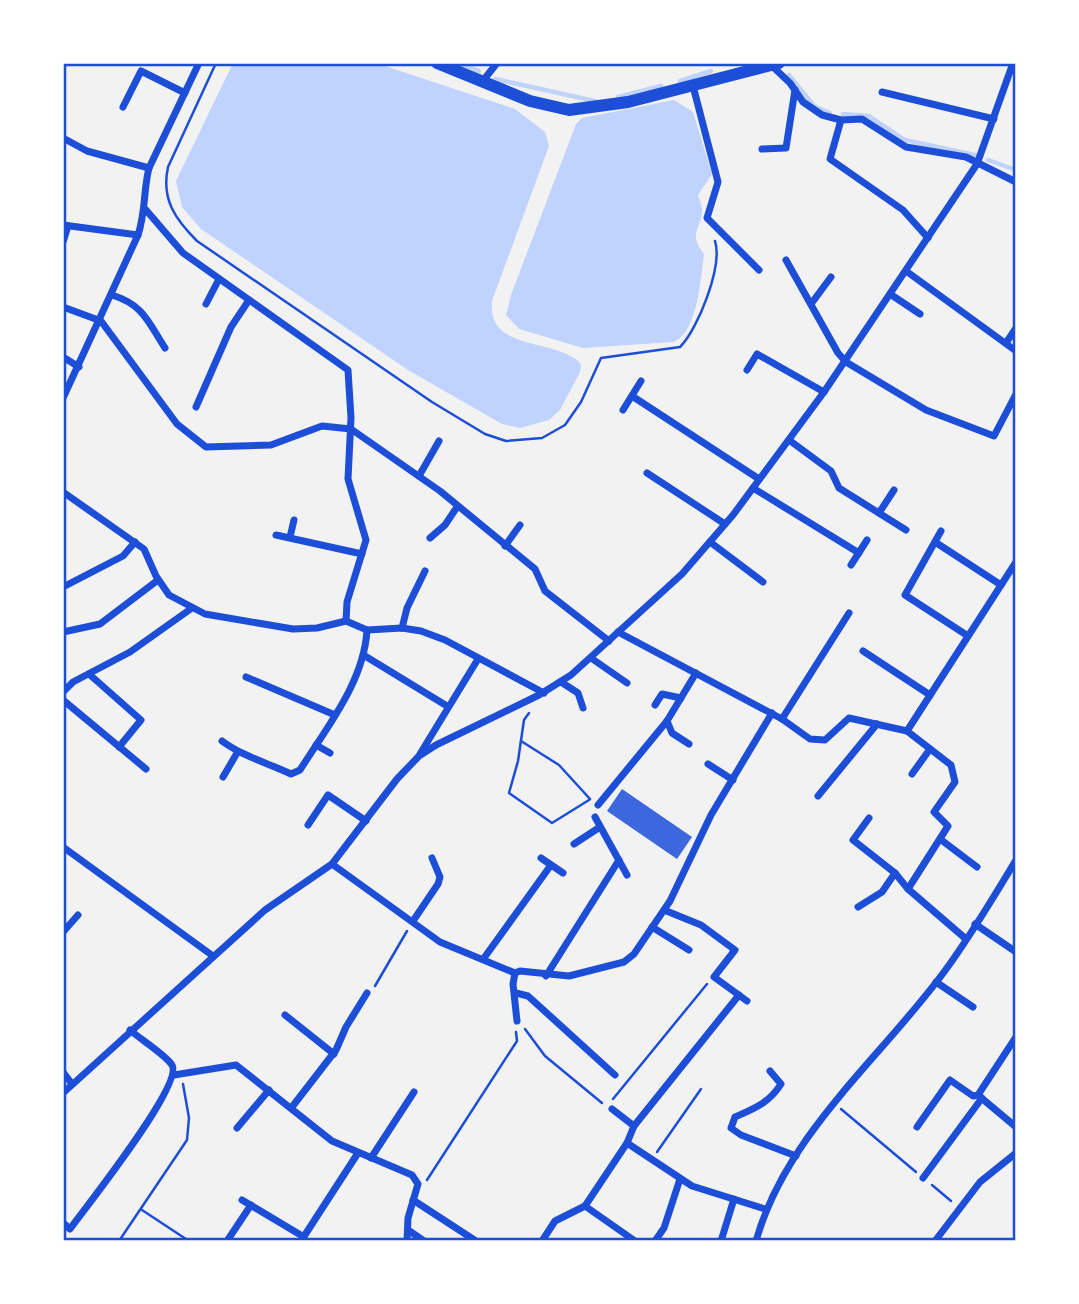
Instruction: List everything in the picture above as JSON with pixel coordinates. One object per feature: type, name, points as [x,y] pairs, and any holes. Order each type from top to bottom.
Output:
[{"type":"main road","points":[[437,63],[530,101],[569,110],[628,102],[693,86],[754,66],[775,64]]},
{"type":"street","points":[[63,398],[101,321],[138,235],[146,210],[145,186],[149,169],[199,63]]},
{"type":"street","points":[[481,82],[497,63]]},
{"type":"street","points":[[63,1093],[265,911],[332,864],[397,779],[419,756],[561,682],[682,574],[760,479],[846,362],[977,164],[1013,63]]},
{"type":"street","points":[[775,64],[812,110],[841,120],[862,119],[906,147],[966,157],[1016,182]]},
{"type":"street","points":[[123,107],[141,71],[185,93]]},
{"type":"street","points":[[693,86],[718,182],[707,218],[759,270]]},
{"type":"street","points":[[762,149],[786,148],[795,90]]},
{"type":"street","points":[[882,92],[994,118]]},
{"type":"street","points":[[824,168],[830,159],[841,120]]},
{"type":"street","points":[[63,138],[87,151],[149,169]]},
{"type":"street","points":[[830,159],[903,210],[928,238]]},
{"type":"street","points":[[146,210],[183,253],[348,370],[351,429],[348,479],[366,540],[347,602],[346,621]]},
{"type":"street","points":[[63,242],[65,225],[138,235]]},
{"type":"street","points":[[786,260],[838,353],[846,362],[926,410],[994,436],[1016,394]]},
{"type":"street","points":[[906,271],[1016,351]]},
{"type":"street","points":[[811,304],[831,277]]},
{"type":"street","points":[[206,303],[219,279]]},
{"type":"street","points":[[890,294],[920,314]]},
{"type":"street","points":[[112,295],[133,302],[139,307],[165,348]]},
{"type":"street","points":[[195,407],[231,327],[248,300]]},
{"type":"street","points":[[63,307],[101,321],[177,424],[206,447],[271,445],[322,425],[351,429],[419,476],[535,569],[545,592],[609,641]]},
{"type":"street","points":[[1006,343],[1016,328]]},
{"type":"street","points":[[747,370],[757,354],[824,392]]},
{"type":"street","points":[[63,357],[79,367]]},
{"type":"street","points":[[623,410],[641,381]]},
{"type":"street","points":[[632,396],[760,479]]},
{"type":"street","points":[[789,440],[831,471],[839,488],[906,530]]},
{"type":"street","points":[[419,476],[439,441]]},
{"type":"street","points":[[647,473],[725,524]]},
{"type":"street","points":[[753,488],[859,553]]},
{"type":"street","points":[[879,513],[894,490]]},
{"type":"street","points":[[63,492],[144,549],[158,580],[169,595],[205,614],[293,629],[317,628],[346,621],[367,631],[402,628],[445,640],[542,694]]},
{"type":"street","points":[[430,538],[446,526],[457,507]]},
{"type":"street","points":[[290,537],[294,520]]},
{"type":"street","points":[[505,546],[520,525]]},
{"type":"street","points":[[941,531],[905,596],[968,636]]},
{"type":"street","points":[[276,535],[362,554]]},
{"type":"street","points":[[851,565],[867,540]]},
{"type":"street","points":[[63,587],[123,556],[135,542]]},
{"type":"street","points":[[710,542],[763,582]]},
{"type":"street","points":[[935,542],[1001,585]]},
{"type":"street","points":[[907,731],[1016,562]]},
{"type":"street","points":[[402,628],[407,608],[425,571]]},
{"type":"street","points":[[63,632],[100,624],[158,580]]},
{"type":"street","points":[[63,692],[89,674],[131,652],[192,608]]},
{"type":"street","points":[[782,719],[849,613]]},
{"type":"street","points":[[222,741],[237,752],[247,753],[291,774],[300,770],[335,715],[365,656],[367,631]]},
{"type":"street","points":[[618,632],[772,713],[810,739],[819,742],[832,735],[849,718],[907,731],[951,765],[954,772],[951,790],[934,812],[948,826],[908,889]]},
{"type":"street","points":[[863,651],[930,695]]},
{"type":"street","points":[[365,656],[447,706]]},
{"type":"street","points":[[591,658],[627,683]]},
{"type":"street","points":[[419,756],[478,659]]},
{"type":"street","points":[[598,805],[667,721],[696,673]]},
{"type":"street","points":[[89,674],[141,720],[119,747]]},
{"type":"street","points":[[246,677],[335,715]]},
{"type":"street","points":[[561,682],[578,694],[583,708]]},
{"type":"street","points":[[655,705],[662,694],[681,698]]},
{"type":"street","points":[[63,700],[146,769]]},
{"type":"street","points":[[332,864],[448,946],[484,958],[515,973],[520,971],[546,976],[569,976],[624,962],[664,910],[711,815],[772,713]]},
{"type":"street","points":[[667,721],[672,733],[689,744]]},
{"type":"street","points":[[818,796],[877,724]]},
{"type":"street","points":[[316,745],[330,752]]},
{"type":"street","points":[[912,774],[930,749]]},
{"type":"street","points":[[223,778],[237,752]]},
{"type":"street","points":[[708,764],[733,780]]},
{"type":"street","points":[[308,825],[328,795],[366,821]]},
{"type":"street","points":[[594,817],[627,875]]},
{"type":"street","points":[[869,818],[853,840],[895,873],[908,889],[965,939]]},
{"type":"street","points":[[574,844],[600,827]]},
{"type":"street","points":[[940,839],[977,867]]},
{"type":"street","points":[[63,847],[213,956]]},
{"type":"street","points":[[413,921],[438,884],[440,877],[432,858]]},
{"type":"street","points":[[541,858],[563,873]]},
{"type":"street","points":[[546,976],[619,860]]},
{"type":"street","points":[[757,1241],[765,1209],[796,1156],[936,982],[1016,860]]},
{"type":"street","points":[[484,958],[551,865]]},
{"type":"street","points":[[858,907],[882,892],[895,873]]},
{"type":"street","points":[[664,910],[701,925],[735,950],[714,977],[747,1001]]},
{"type":"street","points":[[63,932],[78,915]]},
{"type":"street","points":[[975,924],[1016,952]]},
{"type":"street","points":[[652,927],[689,950]]},
{"type":"street","points":[[515,973],[513,984],[517,1021]]},
{"type":"street","points":[[936,982],[973,1007]]},
{"type":"street","points":[[292,1107],[334,1054],[367,993]]},
{"type":"street","points":[[516,993],[528,996],[615,1075]]},
{"type":"street","points":[[542,1241],[555,1221],[584,1206],[627,1143],[634,1126],[739,995]]},
{"type":"street","points":[[285,1016],[334,1054]]},
{"type":"street","points":[[130,1030],[172,1065],[178,1076]]},
{"type":"street","points":[[923,1178],[980,1097],[1016,1037]]},
{"type":"street","points":[[63,1223],[71,1229],[178,1076],[236,1065],[292,1107],[316,1130],[358,1153],[412,1175],[418,1184],[407,1241]]},
{"type":"street","points":[[770,1071],[781,1084],[772,1098],[762,1106],[735,1117],[731,1128],[741,1135],[796,1156]]},
{"type":"street","points":[[63,1072],[72,1084]]},
{"type":"street","points":[[917,1127],[950,1080],[973,1096],[980,1097],[1016,1127]]},
{"type":"street","points":[[237,1128],[269,1090]]},
{"type":"street","points":[[371,1158],[414,1092]]},
{"type":"street","points":[[612,1109],[634,1126]]},
{"type":"street","points":[[627,1143],[680,1180],[765,1209]]},
{"type":"street","points":[[242,1200],[302,1239],[358,1153]]},
{"type":"street","points":[[934,1241],[980,1182],[1016,1153]]},
{"type":"street","points":[[655,1241],[664,1228],[680,1180]]},
{"type":"street","points":[[721,1241],[734,1199]]},
{"type":"street","points":[[413,1200],[476,1241]]},
{"type":"street","points":[[227,1241],[251,1205]]},
{"type":"street","points":[[584,1206],[635,1241]]},
{"type":"street","points":[[408,1230],[424,1241]]},
{"type":"path","points":[[216,63],[168,167],[164,184],[166,199],[178,222],[197,241],[432,402],[496,439],[514,443],[542,438],[565,425],[581,402],[601,358],[674,349],[685,342],[717,267],[716,245],[707,218]]},
{"type":"path","points":[[542,694],[524,720],[509,793],[552,822],[590,800]]},
{"type":"path","points":[[521,741],[559,765],[590,800],[598,805]]},
{"type":"path","points":[[367,993],[374,987],[413,921]]},
{"type":"path","points":[[418,1184],[425,1183],[517,1041],[514,1027],[517,1021],[545,1056],[607,1107],[714,977]]},
{"type":"path","points":[[119,1241],[187,1140],[189,1118],[178,1076]]},
{"type":"path","points":[[650,1161],[701,1089]]},
{"type":"path","points":[[835,1105],[959,1207]]},
{"type":"path","points":[[141,1210],[188,1241]]},
{"type":"water","points":[[233,63],[376,63],[515,109],[545,132],[549,146],[492,301],[493,318],[500,329],[511,337],[556,350],[581,364],[580,372],[560,410],[549,420],[520,428],[502,424],[408,370],[201,229],[182,207],[176,181]]},
{"type":"water","points":[[674,100],[693,112],[712,174],[698,195],[702,210],[696,236],[704,254],[697,303],[688,328],[673,342],[583,348],[519,329],[506,315],[511,295],[576,124],[582,118]]},
{"type":"building","points":[[622,789],[692,837],[677,859],[607,811]]},
{"type":"waterway","points":[[458,63],[479,71]]},
{"type":"waterway","points":[[680,81],[711,71]]},
{"type":"waterway","points":[[789,75],[814,106],[830,113]]},
{"type":"waterway","points":[[495,79],[595,101]]},
{"type":"waterway","points":[[618,97],[661,86]]},
{"type":"waterway","points":[[843,114],[869,116],[905,140],[975,155]]},
{"type":"waterway","points":[[988,160],[1016,170]]}]
